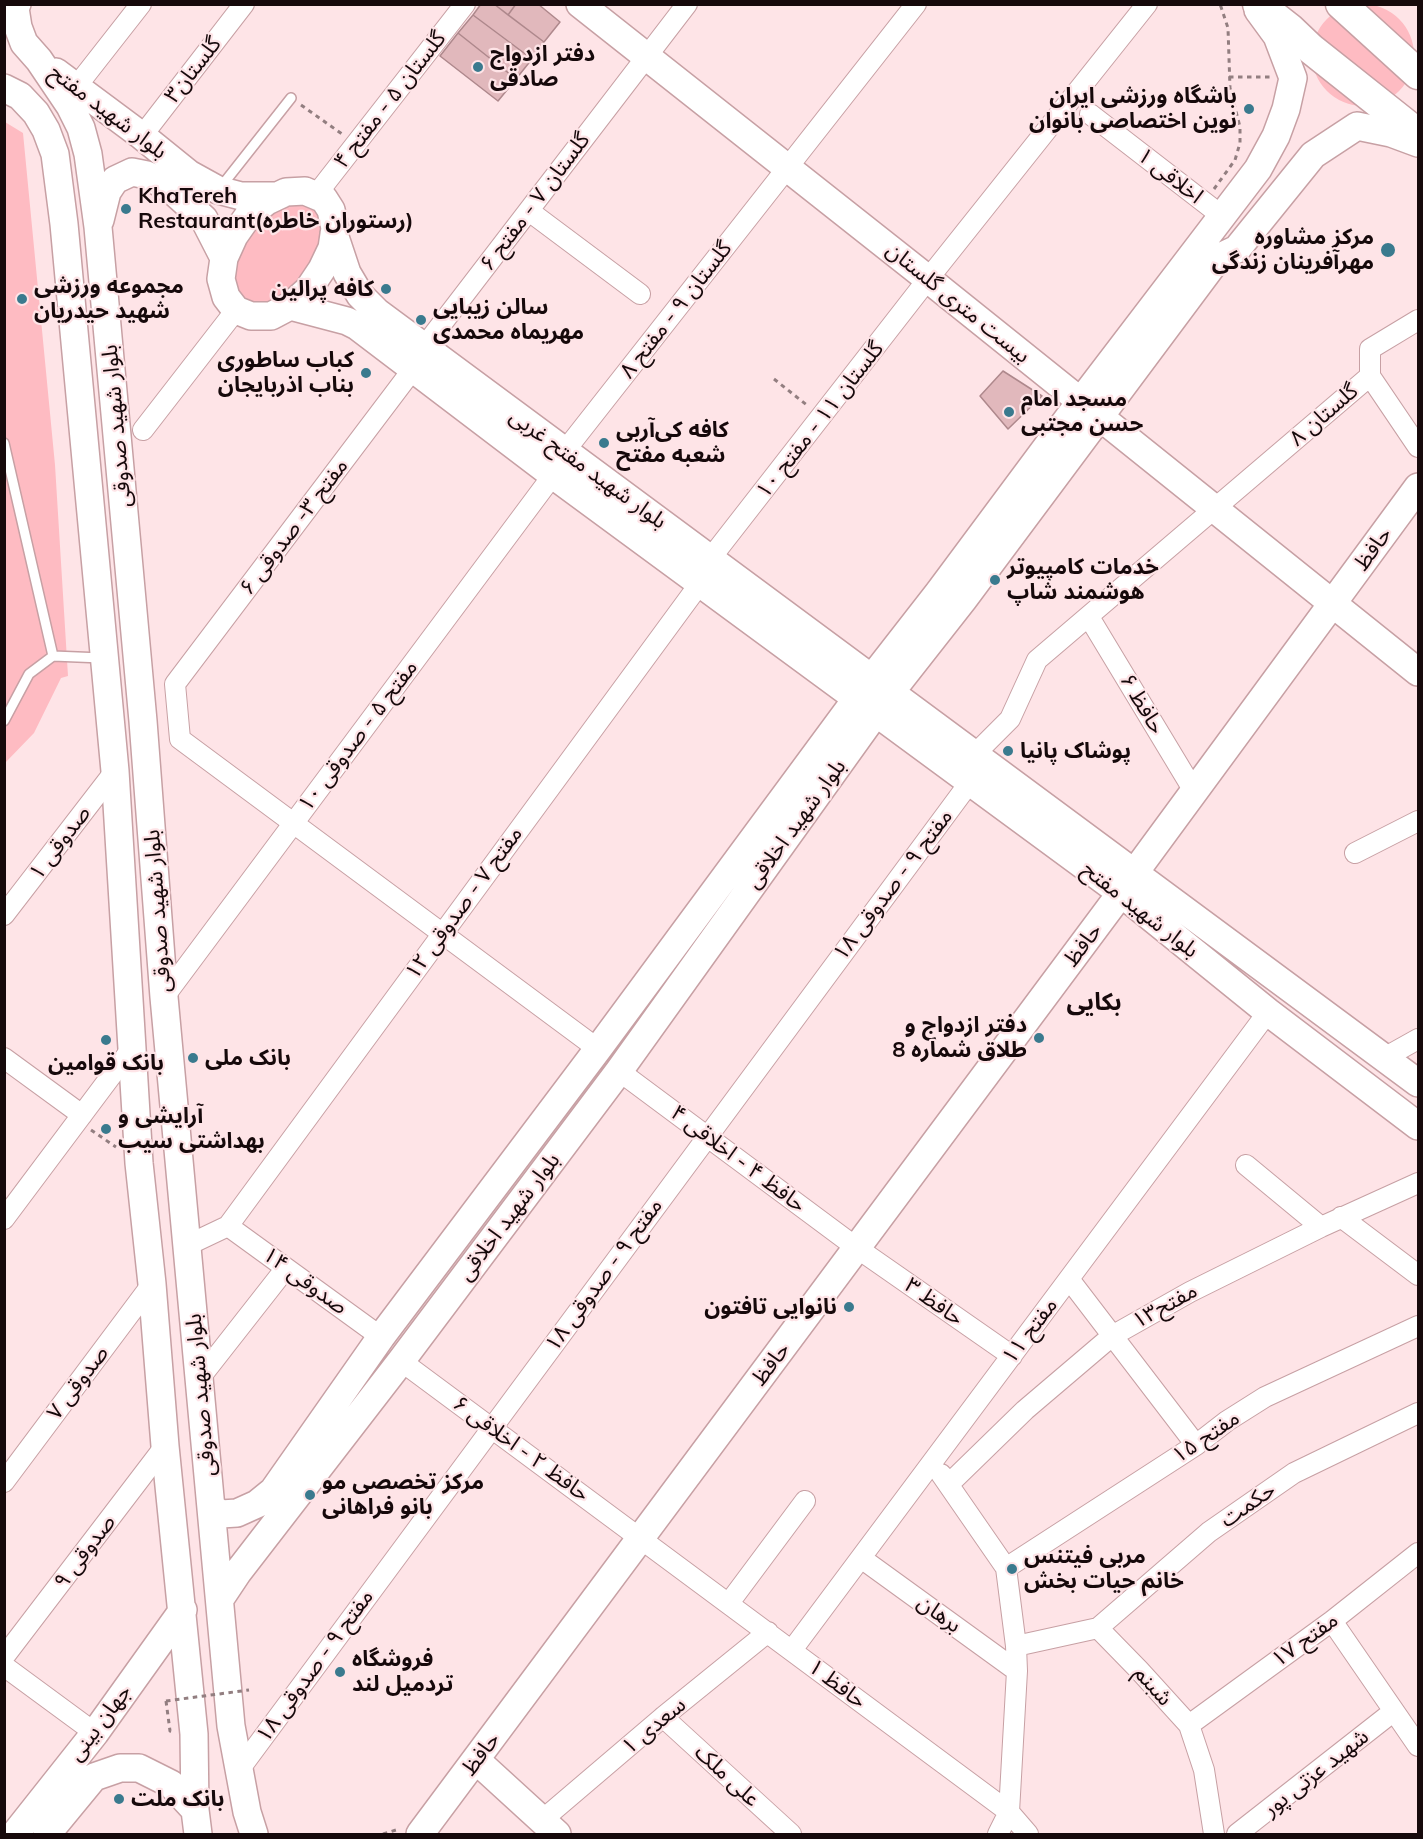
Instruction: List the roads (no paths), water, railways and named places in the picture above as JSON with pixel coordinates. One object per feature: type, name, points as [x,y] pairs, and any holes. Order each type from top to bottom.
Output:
[{"type":"main road","name":"بلوار شهید صدوقی","points":[[17,4],[15,8],[22,50],[70,106],[81,128],[88,154],[98,227],[142,709],[164,997],[231,1726],[250,1827]]},
{"type":"main road","name":"بیست متری گلستان","points":[[580,4],[1419,672]]},
{"type":"main road","name":"بلوار شهید اخلاقی","points":[[1090,409],[1213,209],[1258,169],[1276,136],[1286,109],[1293,78],[1277,36],[1255,4]]},
{"type":"main road","points":[[1255,4],[1290,29],[1311,49],[1419,134]]},
{"type":"main road","points":[[1341,4],[1419,74]]},
{"type":"main road","name":"بلوار شهید مفتح","points":[[22,50],[142,136],[189,174],[218,190],[241,196],[277,196]]},
{"type":"main road","name":"بلوار شهید صدوقی","points":[[9,83],[36,113],[46,130],[55,154],[64,224],[115,771],[140,1163],[194,1734],[196,1822]]},
{"type":"main road","name":"بلوار شهید اخلاقی","points":[[211,1507],[221,1514],[267,1513],[401,1361],[619,1071],[874,695],[939,592],[1218,258],[1237,249],[1313,155],[1357,126],[1391,133],[1419,143]]},
{"type":"main road","name":"بلوار شهید مفتح","points":[[98,227],[107,192],[115,180],[132,172],[147,175],[173,191],[204,219],[224,258]]},
{"type":"main road","points":[[305,191],[316,195],[324,199],[331,210],[335,228],[328,260],[315,281],[308,291],[290,306],[271,316],[251,316],[236,310],[226,297],[221,279],[224,258],[234,236],[248,216],[277,196],[286,192],[305,191]]},
{"type":"main road","name":"بلوار شهید مفتح غربی","points":[[334,234],[347,273],[360,295],[418,358]]},
{"type":"main road","name":"بلوار شهید مفتح غربی","points":[[290,306],[347,321],[418,358],[874,695]]},
{"type":"main road","name":"حافظ","points":[[420,1834],[1128,883],[1419,487]]},
{"type":"main road","name":"بلوار شهید مفتح","points":[[874,695],[911,723],[970,782],[1128,883],[1419,1083]]},
{"type":"main road","name":"بلوار شهید اخلاقی","points":[[220,1599],[238,1572],[267,1513],[273,1491],[381,1336],[598,1049],[874,695]]},
{"type":"main road","name":"بلوار شهید مفتح","points":[[911,723],[974,755],[1128,883],[1268,1012],[1419,1126]]},
{"type":"main road","name":"جهان بینی","points":[[15,1834],[72,1759],[95,1733],[183,1610]]},
{"type":"main road","points":[[72,1759],[94,1777]]},
{"type":"main road","points":[[476,1760],[549,1828]]},
{"type":"main road","name":"جهان بینی","points":[[47,1834],[94,1777],[120,1768],[139,1768],[171,1784],[196,1822]]},
{"type":"street","points":[[76,87],[141,4]]},
{"type":"street","name":"گلستان۳","points":[[142,136],[243,4]]},
{"type":"street","name":"گلستان ۵ - مفتح ۴","points":[[316,195],[465,4]]},
{"type":"street","name":"گلستان ۷ - مفتح ۶","points":[[418,358],[687,4]]},
{"type":"street","name":"گلستان ۹ - مفتح ۸","points":[[559,463],[916,4]]},
{"type":"street","name":"گلستان ۱۱ - مفتح ۱۰","points":[[705,571],[928,279],[1147,4]]},
{"type":"street","name":"اخلاقی ۱","points":[[1090,114],[1213,209]]},
{"type":"street","points":[[529,211],[640,294]]},
{"type":"street","points":[[143,430],[236,310]]},
{"type":"street","name":"گلستان ۸","points":[[974,755],[1010,719],[1037,660],[1370,376],[1370,349],[1419,320]]},
{"type":"street","name":"مفتح ۳- صدوقی ۶","points":[[293,824],[180,739],[175,684],[418,358]]},
{"type":"street","points":[[1370,376],[1419,447]]},
{"type":"street","name":"مفتح ۵ - صدوقی ۱۰","points":[[164,997],[559,463]]},
{"type":"street","name":"مفتح ۷ - صدوقی ۱۲","points":[[228,1226],[705,571]]},
{"type":"street","name":"حافظ ۶","points":[[1089,617],[1194,791]]},
{"type":"street","name":"صدوقی ۱","points":[[4,915],[115,771]]},
{"type":"street","name":"مفتح ۹ - صدوقی ۱۸","points":[[239,1770],[970,782]]},
{"type":"street","points":[[1355,853],[1419,821]]},
{"type":"street","points":[[293,824],[598,1049]]},
{"type":"street","name":"مفتح ۱۱","points":[[792,1650],[1268,1012]]},
{"type":"street","points":[[1384,1058],[1419,1039]]},
{"type":"street","points":[[4,1219],[132,1048]]},
{"type":"street","points":[[4,1058],[80,1118]]},
{"type":"street","name":"حافظ ۴ - اخلاقی ۴","points":[[619,1071],[857,1248]]},
{"type":"street","points":[[1246,1165],[1321,1227]]},
{"type":"street","name":"مفتح۱۳","points":[[949,1484],[1025,1410],[1112,1336],[1190,1292],[1341,1217],[1419,1183]]},
{"type":"street","points":[[1341,1217],[1419,1275]]},
{"type":"street","points":[[188,1245],[228,1226]]},
{"type":"street","name":"صدوقی ۱۴","points":[[228,1226],[381,1336]]},
{"type":"street","name":"حافظ ۳","points":[[857,1248],[1012,1356]]},
{"type":"street","points":[[199,1379],[286,1268]]},
{"type":"street","points":[[1069,1279],[1196,1444]]},
{"type":"street","name":"صدوقی ۷","points":[[4,1482],[152,1284]]},
{"type":"street","name":"مفتح ۱۵","points":[[1006,1568],[1265,1397],[1419,1326]]},
{"type":"street","name":"حافظ ۲ - اخلاقی ۶","points":[[401,1361],[641,1538]]},
{"type":"street","name":"حکمت","points":[[1098,1628],[1209,1532],[1294,1473],[1419,1413]]},
{"type":"street","name":"صدوقی ۹","points":[[4,1657],[165,1446]]},
{"type":"street","points":[[932,1462],[1006,1568],[1017,1671],[1009,1812],[998,1834]]},
{"type":"street","points":[[729,1603],[805,1501]]},
{"type":"street","name":"حافظ ۱","points":[[641,1538],[1009,1812],[1028,1834]]},
{"type":"street","name":"مفتح ۱۷","points":[[1189,1725],[1332,1621],[1419,1553]]},
{"type":"street","name":"برهان","points":[[861,1558],[1017,1671]]},
{"type":"street","points":[[1332,1621],[1417,1741]]},
{"type":"street","points":[[1016,1646],[1098,1628]]},
{"type":"street","name":"شبنم","points":[[1098,1628],[1189,1725],[1204,1770],[1214,1834]]},
{"type":"street","name":"سعدی ۱","points":[[549,1828],[663,1717],[768,1632]]},
{"type":"street","points":[[4,1666],[95,1733]]},
{"type":"street","name":"شهید عزتی پور","points":[[1238,1834],[1394,1711]]},
{"type":"street","name":"علی ملک","points":[[663,1717],[791,1834]]},
{"type":"lane","points":[[218,190],[291,98]]},
{"type":"lane","points":[[4,442],[53,656]]},
{"type":"lane","points":[[4,721],[29,674],[53,656],[104,658]]},
{"type":"place","name":"دفتر ازدواج صادقی","points":[[478,67]]},
{"type":"place","name":"باشگاه ورزشی ایران نوین اختصاصی بانوان","points":[[1249,109]]},
{"type":"place","name":"KhaTereh Restaurant(رستوران خاطره)","points":[[126,209]]},
{"type":"place","name":"مرکز مشاوره مهرآفرینان زندگی","points":[[1388,250]]},
{"type":"place","name":"کافه پرالین","points":[[386,289]]},
{"type":"place","name":"مجموعه ورزشی شهید حیدریان","points":[[22,299]]},
{"type":"place","name":"سالن زیبایی مهریماه محمدی","points":[[421,320]]},
{"type":"place","name":"کباب ساطوری بناب اذربایجان","points":[[366,373]]},
{"type":"place","name":"مسجد امام حسن مجتبی","points":[[1009,412]]},
{"type":"place","name":"کافه کی‌آربی شعبه مفتح","points":[[604,443]]},
{"type":"place","name":"خدمات کامپیوتر هوشمند شاپ","points":[[995,580]]},
{"type":"place","name":"پوشاک پانیا","points":[[1008,751]]},
{"type":"place","name":"دفتر ازدواج و طلاق شماره 8","points":[[1039,1038]]},
{"type":"place","name":"بانک قوامین","points":[[106,1040]]},
{"type":"place","name":"بانک ملی","points":[[193,1058]]},
{"type":"place","name":"آرایشی و بهداشتی سیب","points":[[106,1129]]},
{"type":"place","name":"نانوایی تافتون","points":[[849,1307]]},
{"type":"place","name":"مرکز تخصصی مو بانو فراهانی","points":[[310,1495]]},
{"type":"place","name":"مربی فیتنس خانم حیات بخش","points":[[1012,1569]]},
{"type":"place","name":"فروشگاه تردمیل لند","points":[[340,1672]]},
{"type":"place","name":"بانک ملت","points":[[119,1799]]},
{"type":"district","name":"بکایی","points":[[1094,1003]]}]
